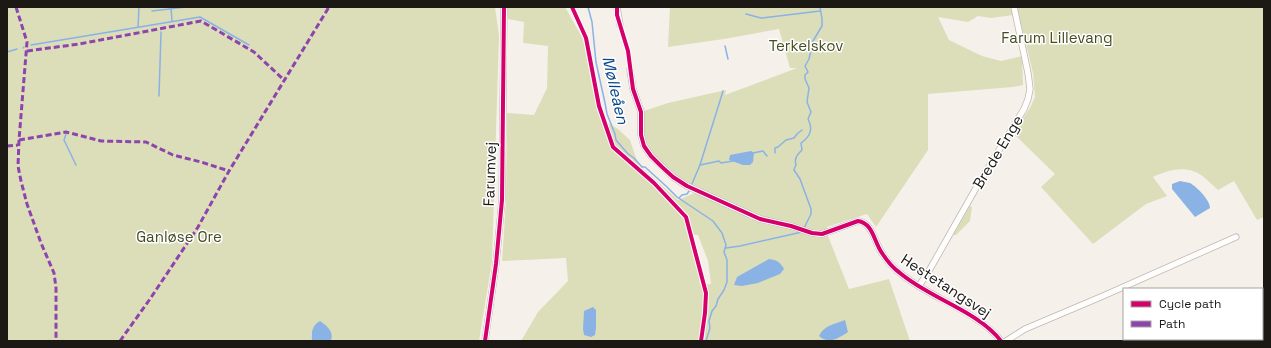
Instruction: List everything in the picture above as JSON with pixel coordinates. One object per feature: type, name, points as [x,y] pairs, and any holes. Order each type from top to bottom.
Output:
[{"type":"street","name":"Farumvej","points":[[485,341],[496,264],[502,200],[504,7]]},
{"type":"street","points":[[617,7],[620,25]]},
{"type":"street","name":"Brede Enge","points":[[919,286],[1024,109],[1028,99],[1030,89],[1028,73],[1014,7]]},
{"type":"street","name":"Hestetangsvej","points":[[630,70],[633,89],[641,112],[641,135],[644,146],[651,156],[673,177],[687,186],[760,219],[791,226],[812,233],[822,234],[858,220],[863,221],[868,225],[881,252],[890,264],[907,279],[976,319],[989,328],[1001,341]]},
{"type":"street","points":[[1006,341],[1025,329],[1236,237]]},
{"type":"green space","name":"Ganløse Ore","points":[[7,7],[495,7],[499,35],[492,261],[479,341],[331,341],[332,339],[311,333],[312,341],[7,341]]},
{"type":"green space","name":"Terkelskov","points":[[507,7],[565,7],[583,39],[592,86],[601,119],[618,129],[630,140],[638,164],[678,200],[695,193],[722,205],[737,206],[685,183],[672,174],[650,152],[643,137],[644,111],[668,103],[726,90],[725,95],[797,68],[790,68],[779,29],[668,47],[670,7],[1010,7],[1013,15],[991,18],[978,16],[968,22],[938,17],[949,40],[982,56],[1001,61],[1022,56],[1023,85],[928,94],[928,150],[876,227],[867,214],[827,227],[828,236],[849,289],[889,279],[910,341],[521,341],[538,312],[568,281],[566,258],[502,261],[506,201],[507,113],[534,115],[547,88],[548,46],[523,43],[524,22],[508,19]],"holes":[[[688,234],[698,235],[708,261],[711,284],[700,285]]]},
{"type":"green space","name":"Farum Lillevang","points":[[1017,7],[1264,7],[1264,217],[1257,220],[1234,181],[1218,190],[1195,172],[1183,169],[1165,172],[1153,177],[1167,196],[1146,204],[1093,244],[1041,187],[1055,174],[1013,133],[1030,108],[1035,97],[1033,73]]},
{"type":"green space","points":[[970,206],[972,207],[970,221],[956,235],[953,235]]},
{"type":"water","points":[[751,151],[754,153],[753,162],[750,165],[743,165],[729,160],[730,155]]},
{"type":"water","points":[[1180,181],[1190,183],[1196,187],[1208,201],[1210,208],[1195,217],[1172,189],[1172,184]]},
{"type":"water","points":[[769,259],[778,262],[784,269],[780,274],[758,283],[742,286],[734,285],[737,277]]},
{"type":"water","points":[[593,307],[596,310],[596,328],[595,335],[591,337],[584,335],[584,311]]},
{"type":"water","points":[[845,320],[848,332],[834,340],[826,340],[819,336],[827,327]]},
{"type":"water","points":[[320,321],[331,332],[331,341],[312,341],[315,325]]},
{"type":"waterway","points":[[138,27],[139,7]]},
{"type":"waterway","points":[[171,7],[172,21]]},
{"type":"waterway","points":[[152,11],[186,7]]},
{"type":"waterway","name":"Mølleåen","points":[[588,7],[592,22],[596,62],[607,114],[616,140],[642,167],[645,167],[677,197],[713,221],[722,233],[726,245],[724,252],[727,260],[727,282],[716,306],[712,311],[709,321],[710,328],[706,341]]},
{"type":"waterway","points":[[804,228],[811,214],[811,209],[800,179],[794,170],[796,165],[796,157],[802,150],[801,143],[807,138],[811,129],[808,119],[811,112],[807,102],[809,88],[805,79],[805,75],[808,72],[805,66],[809,59],[813,41],[822,26],[820,7]]},
{"type":"waterway","points":[[746,14],[761,18],[820,11]]},
{"type":"waterway","points":[[31,45],[200,17],[249,45]]},
{"type":"waterway","points":[[159,96],[161,32]]},
{"type":"waterway","points":[[725,46],[728,59]]},
{"type":"waterway","points":[[7,52],[17,49]]},
{"type":"waterway","points":[[691,186],[700,165],[723,91]]},
{"type":"waterway","points":[[775,153],[775,148],[786,140],[794,138],[802,130]]},
{"type":"waterway","points":[[66,134],[64,140],[76,165]]},
{"type":"waterway","points":[[753,153],[763,151],[767,156]]},
{"type":"waterway","points":[[700,165],[719,161],[721,163],[733,161]]},
{"type":"waterway","points":[[679,198],[682,195],[687,194],[689,191]]},
{"type":"waterway","points":[[726,248],[802,232]]},
{"type":"marked path","points":[[16,7],[27,42],[18,166],[27,204],[54,273],[56,288],[56,341]]},
{"type":"marked path","points":[[120,341],[198,227],[229,171],[329,7]]},
{"type":"marked path","points":[[27,51],[79,44],[201,21],[254,52],[284,80]]},
{"type":"marked path","points":[[19,140],[66,132],[101,141],[146,142],[173,155],[229,171]]},
{"type":"marked path","points":[[7,146],[18,145]]},
{"type":"cycle path","points":[[485,341],[496,264],[502,200],[504,7]]},
{"type":"cycle path","points":[[572,7],[586,38],[599,106],[613,147],[654,183],[686,217],[706,293],[701,341]]},
{"type":"cycle path","points":[[617,7],[617,15],[628,51],[633,89],[641,112],[641,135],[644,146],[651,156],[673,177],[687,186],[760,219],[791,226],[812,233],[822,234],[858,221],[863,222],[873,234],[879,249],[897,271],[925,290],[980,321],[1001,341]]}]
